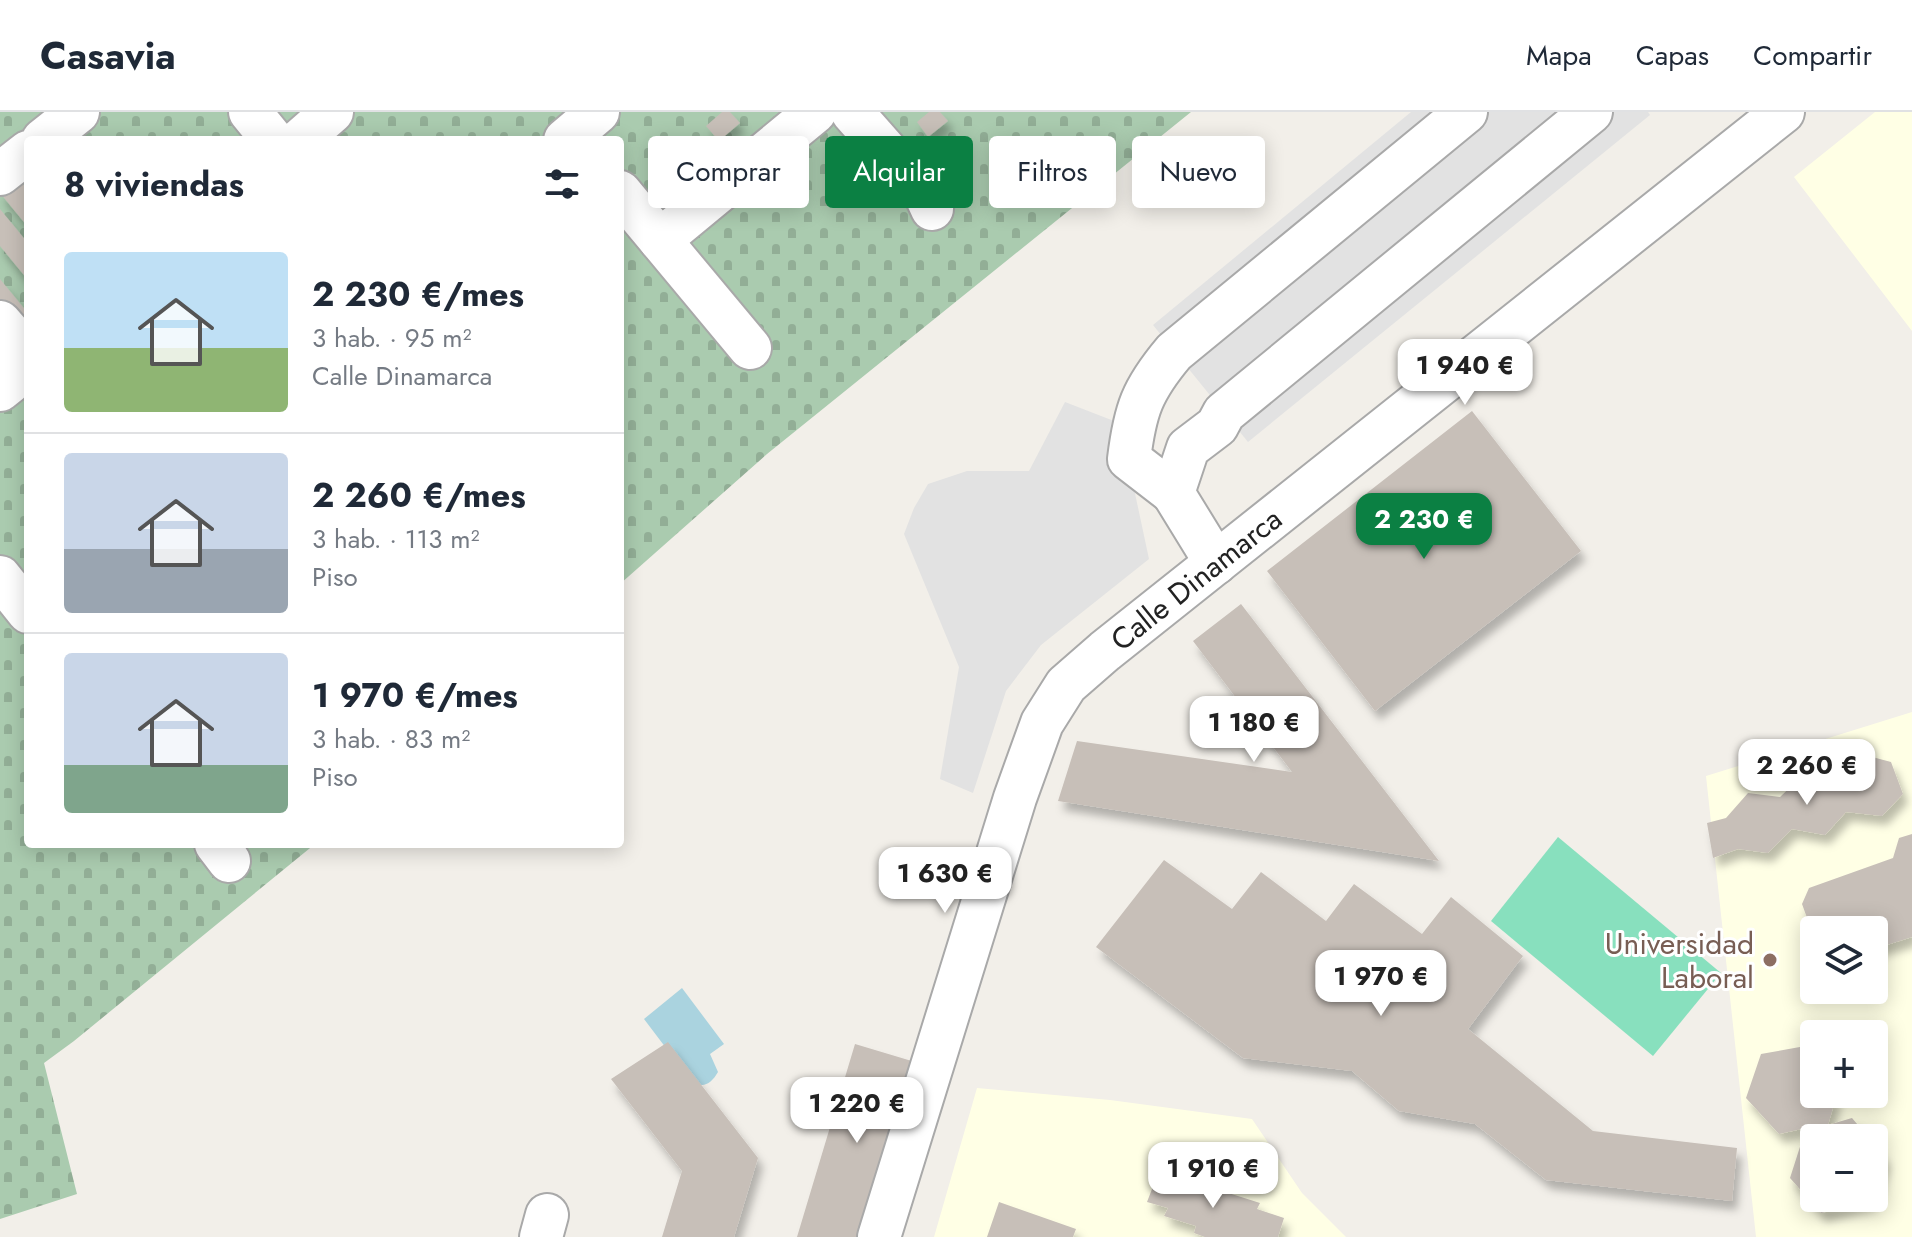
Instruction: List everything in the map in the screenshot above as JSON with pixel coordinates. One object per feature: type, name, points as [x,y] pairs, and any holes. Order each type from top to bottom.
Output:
[{"type":"street","points":[[48,136],[78,112]]},
{"type":"street","points":[[250,112],[270,136]]},
{"type":"street","points":[[305,136],[332,112]]},
{"type":"street","points":[[660,240],[815,112]]},
{"type":"street","points":[[852,112],[926,196],[932,209]]},
{"type":"street","points":[[1216,563],[1173,493],[1129,459],[1132,428],[1142,396],[1155,374],[1174,352],[1466,112]]},
{"type":"street","points":[[1173,493],[1188,448],[1217,426],[1224,413],[1591,112]]},
{"type":"street","name":"Calle Dinamarca","points":[[879,1237],[1015,798],[1042,723],[1066,685],[1783,112]]},
{"type":"street","points":[[0,174],[24,155]]},
{"type":"street","points":[[624,197],[750,348]]},
{"type":"street","points":[[0,322],[21,346],[7,368],[10,382],[0,390]]},
{"type":"shaded area","points":[[1411,112],[1648,112],[1650,115],[1248,442],[1153,325]]},
{"type":"shaded area","points":[[1875,112],[1912,112],[1912,331],[1794,177]]},
{"type":"shaded area","points":[[1065,402],[1132,428],[1133,484],[1149,559],[1041,645],[1006,691],[973,793],[940,779],[959,667],[904,534],[928,484],[967,471],[1029,471]]},
{"type":"shaded area","name":"Universidad Laboral","points":[[1912,712],[1912,1237],[1756,1237],[1706,776]]},
{"type":"shaded area","points":[[977,1088],[1110,1100],[1252,1119],[1302,1193],[1346,1237],[934,1237]]},
{"type":"green space","points":[[0,112],[1191,112],[1161,136],[1132,136],[1132,160],[1116,172],[1116,136],[989,136],[989,208],[1072,208],[767,454],[624,580],[624,136],[24,136],[24,848],[310,848],[44,1063],[77,1194],[0,1219]]},
{"type":"green space","points":[[1558,837],[1721,973],[1653,1056],[1491,921]]},
{"type":"water","points":[[682,988],[724,1044],[710,1054],[718,1072],[713,1080],[703,1085],[691,1081],[644,1019]]},
{"type":"building","points":[[722,112],[730,112],[740,123],[725,136],[715,136],[706,126]]},
{"type":"building","points":[[929,112],[940,112],[948,121],[929,136],[917,122]]},
{"type":"building","points":[[16,176],[24,185],[24,222],[0,193]]},
{"type":"building","points":[[0,209],[24,238],[24,275],[0,246]]},
{"type":"building","points":[[0,279],[24,308],[24,330],[0,301]]},
{"type":"building","points":[[1472,411],[1581,551],[1375,711],[1267,571]]},
{"type":"building","points":[[1241,604],[1439,861],[1058,801],[1077,741],[1292,772],[1193,641]]},
{"type":"building","points":[[1861,754],[1891,762],[1903,794],[1882,816],[1846,812],[1825,835],[1792,829],[1768,853],[1738,849],[1713,858],[1707,823],[1726,818],[1748,793],[1780,797],[1804,774],[1836,779]]},
{"type":"building","points":[[1912,834],[1912,937],[1888,945],[1888,916],[1806,916],[1802,904],[1809,888],[1893,858],[1899,838]]},
{"type":"building","points":[[1164,860],[1232,909],[1261,872],[1326,921],[1354,884],[1422,934],[1451,897],[1523,956],[1468,1029],[1593,1131],[1737,1148],[1732,1201],[1546,1180],[1475,1124],[1399,1111],[1352,1071],[1243,1058],[1096,947]]},
{"type":"building","points":[[668,1042],[758,1158],[734,1237],[662,1237],[682,1171],[611,1079]]},
{"type":"building","points":[[855,1044],[915,1062],[862,1237],[797,1237]]},
{"type":"building","points":[[1800,1047],[1800,1108],[1833,1108],[1828,1124],[1800,1124],[1800,1129],[1779,1134],[1746,1098],[1761,1054]]},
{"type":"building","points":[[1852,1118],[1857,1124],[1831,1124]]},
{"type":"building","points":[[1800,1147],[1800,1189],[1790,1178]]},
{"type":"building","points":[[1159,1171],[1260,1203],[1257,1209],[1284,1218],[1278,1237],[1205,1237],[1194,1233],[1196,1226],[1164,1216],[1168,1208],[1147,1202]]},
{"type":"building","points":[[999,1202],[1076,1229],[1073,1237],[987,1237]]},
{"type":"place","name":"Universidad Laboral","points":[[1770,960]]}]
